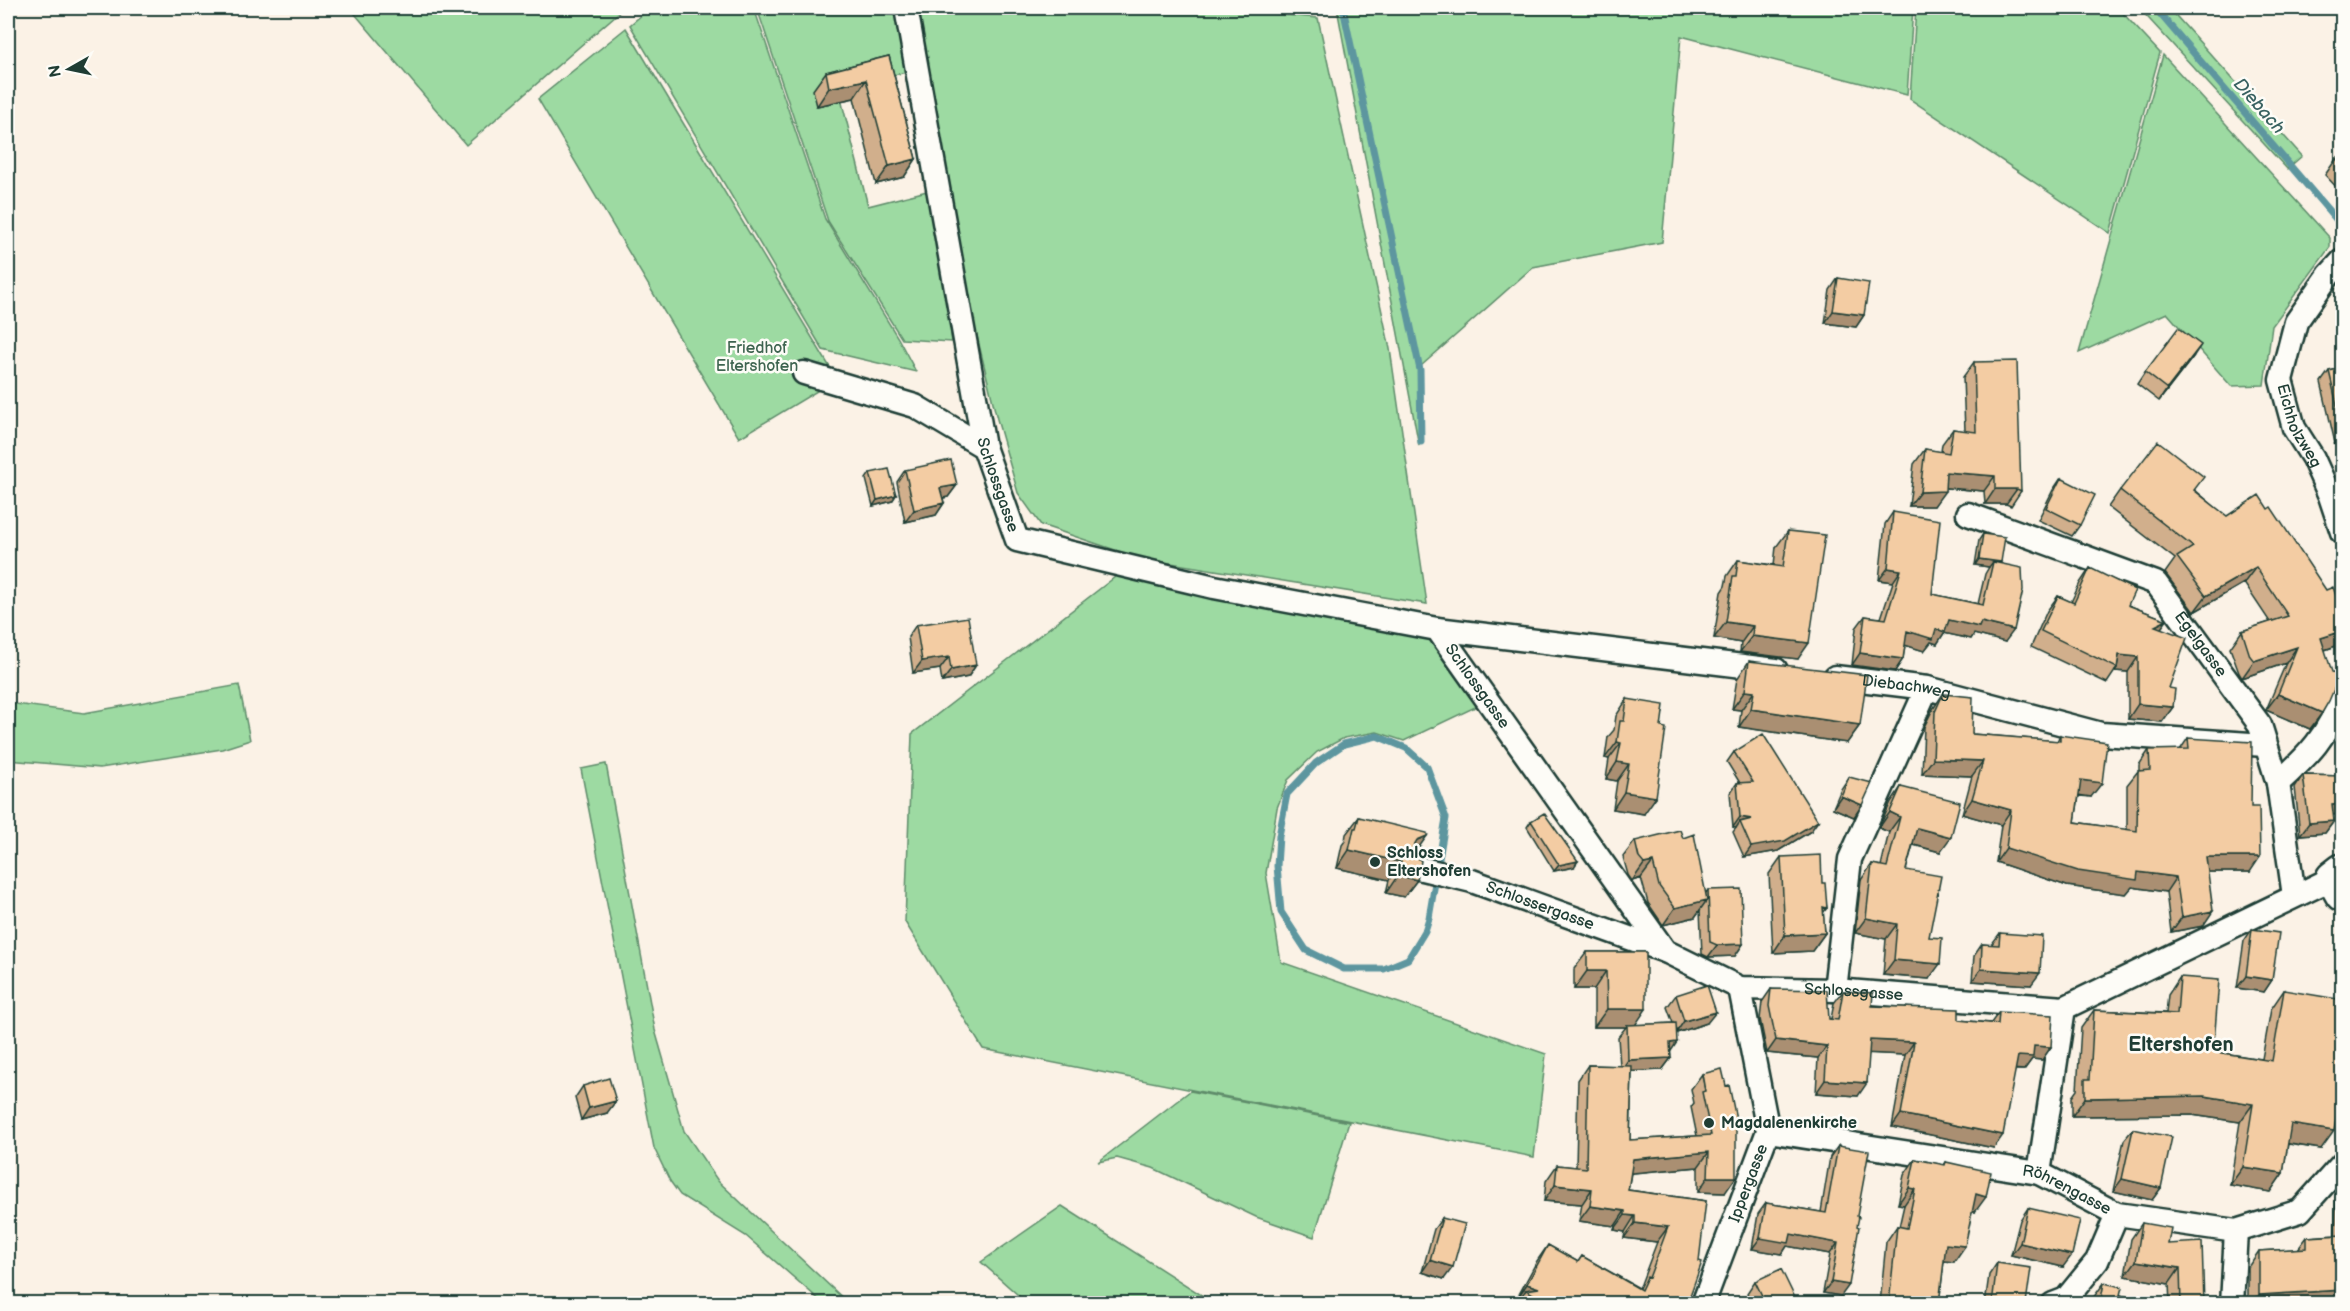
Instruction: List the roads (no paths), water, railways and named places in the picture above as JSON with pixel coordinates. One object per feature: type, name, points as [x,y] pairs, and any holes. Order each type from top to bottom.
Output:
[{"type":"street","name":"Schlossgasse","points":[[906,8],[984,447],[1017,540],[1214,588],[1437,629],[1665,951],[1740,988],[1836,990],[2064,1008]]},
{"type":"street","name":"Eichholzweg","points":[[2343,261],[2329,275],[2296,322],[2281,380],[2294,428],[2313,458],[2343,532]]},
{"type":"street","points":[[804,373],[915,406],[984,447]]},
{"type":"street","name":"Egelgasse","points":[[1968,514],[2156,583],[2260,725],[2278,783],[2294,896]]},
{"type":"street","name":"Diebachweg","points":[[1437,629],[1927,688],[2101,734],[2265,745]]},
{"type":"street","points":[[1836,990],[1850,859],[1927,688]]},
{"type":"street","points":[[2278,783],[2308,757],[2335,718],[2343,695]]},
{"type":"street","name":"Schlossergasse","points":[[1421,868],[1472,881],[1665,951]]},
{"type":"street","points":[[2039,1173],[2064,1008],[2294,896],[2339,881]]},
{"type":"street","name":"Ippergasse","points":[[1703,1304],[1768,1131],[1740,988]]},
{"type":"street","name":"Röhrengasse","points":[[1768,1131],[2039,1173],[2117,1214],[2236,1231],[2300,1211],[2343,1164]]},
{"type":"street","points":[[2053,1304],[2066,1299],[2097,1261],[2117,1214]]},
{"type":"street","points":[[2232,1304],[2236,1231]]},
{"type":"waterway","points":[[1343,8],[1420,370],[1421,442]]},
{"type":"waterway","name":"Diebach","points":[[2155,8],[2341,225]]},
{"type":"waterway","points":[[1377,736],[1406,748],[1427,767],[1446,818],[1429,918],[1425,931],[1408,959],[1384,969],[1344,969],[1306,950],[1281,912],[1277,866],[1279,836],[1287,794],[1316,763],[1344,744],[1377,736]]},
{"type":"place","name":"Schloss Eltershofen","points":[[1375,862]]},
{"type":"place","name":"Magdalenenkirche","points":[[1709,1123]]},
{"type":"district","name":"Eltershofen","points":[[2181,1045]]},
{"type":"park label","name":"Friedhof Eltershofen","points":[[757,357]]}]
